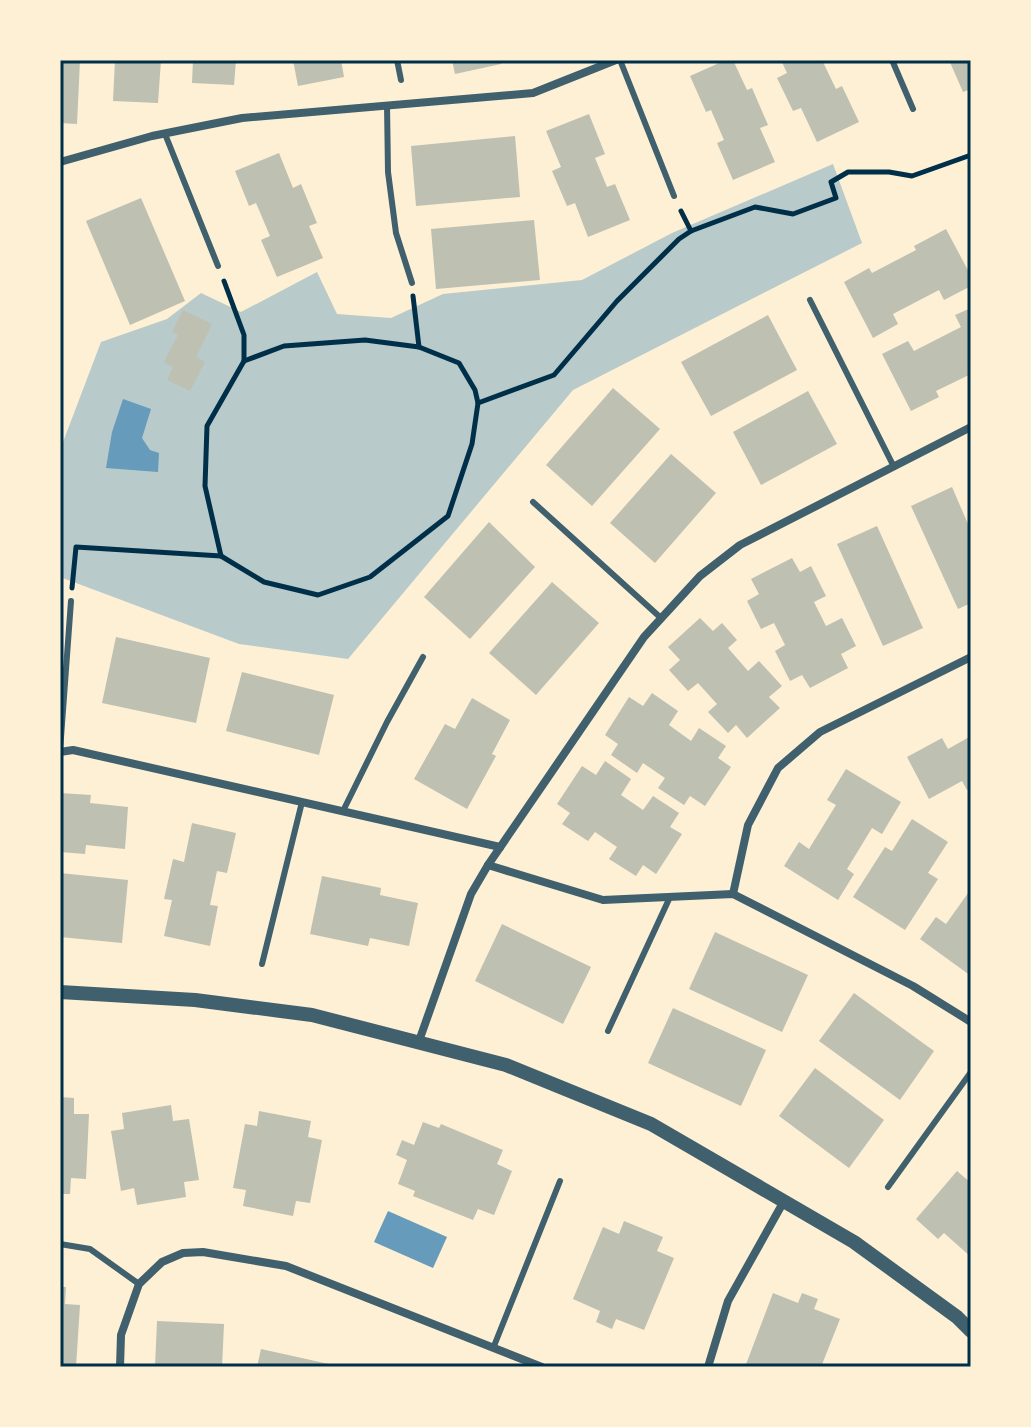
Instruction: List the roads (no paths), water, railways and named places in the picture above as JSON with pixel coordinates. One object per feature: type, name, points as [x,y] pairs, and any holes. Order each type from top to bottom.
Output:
[{"type":"street","points":[[60,162],[165,134],[242,118],[533,93],[618,60]]},
{"type":"street","points":[[419,1041],[471,894],[644,637],[661,618],[700,576],[740,545],[971,427]]},
{"type":"street","points":[[733,894],[748,825],[778,768],[820,732],[971,657]]},
{"type":"street","points":[[60,751],[73,750],[500,847]]},
{"type":"street","points":[[488,865],[603,900],[733,894],[913,986],[971,1022]]},
{"type":"street","points":[[60,992],[195,1000],[312,1015],[506,1065],[651,1124],[854,1242],[957,1317],[971,1331]]},
{"type":"street","points":[[708,1367],[728,1301],[784,1201]]},
{"type":"street","points":[[120,1367],[121,1335],[139,1284],[162,1262],[183,1253],[203,1252],[286,1266],[542,1367]]},
{"type":"lane","points":[[397,60],[401,80]]},
{"type":"lane","points":[[618,60],[674,196]]},
{"type":"lane","points":[[892,60],[913,109]]},
{"type":"lane","points":[[387,105],[388,172],[396,233],[412,283]]},
{"type":"lane","points":[[165,134],[218,266]]},
{"type":"lane","points":[[810,300],[894,467]]},
{"type":"lane","points":[[533,502],[661,618]]},
{"type":"lane","points":[[60,751],[71,601]]},
{"type":"lane","points":[[343,811],[423,657]]},
{"type":"lane","points":[[262,964],[302,802]]},
{"type":"lane","points":[[608,1031],[670,897]]},
{"type":"lane","points":[[888,1187],[971,1072]]},
{"type":"lane","points":[[494,1346],[560,1181]]},
{"type":"lane","points":[[60,1244],[90,1249],[139,1284]]},
{"type":"water","points":[[123,399],[151,409],[142,438],[150,450],[159,453],[158,472],[106,468],[112,432]]},
{"type":"water","points":[[388,1211],[447,1237],[433,1268],[374,1242]]}]
